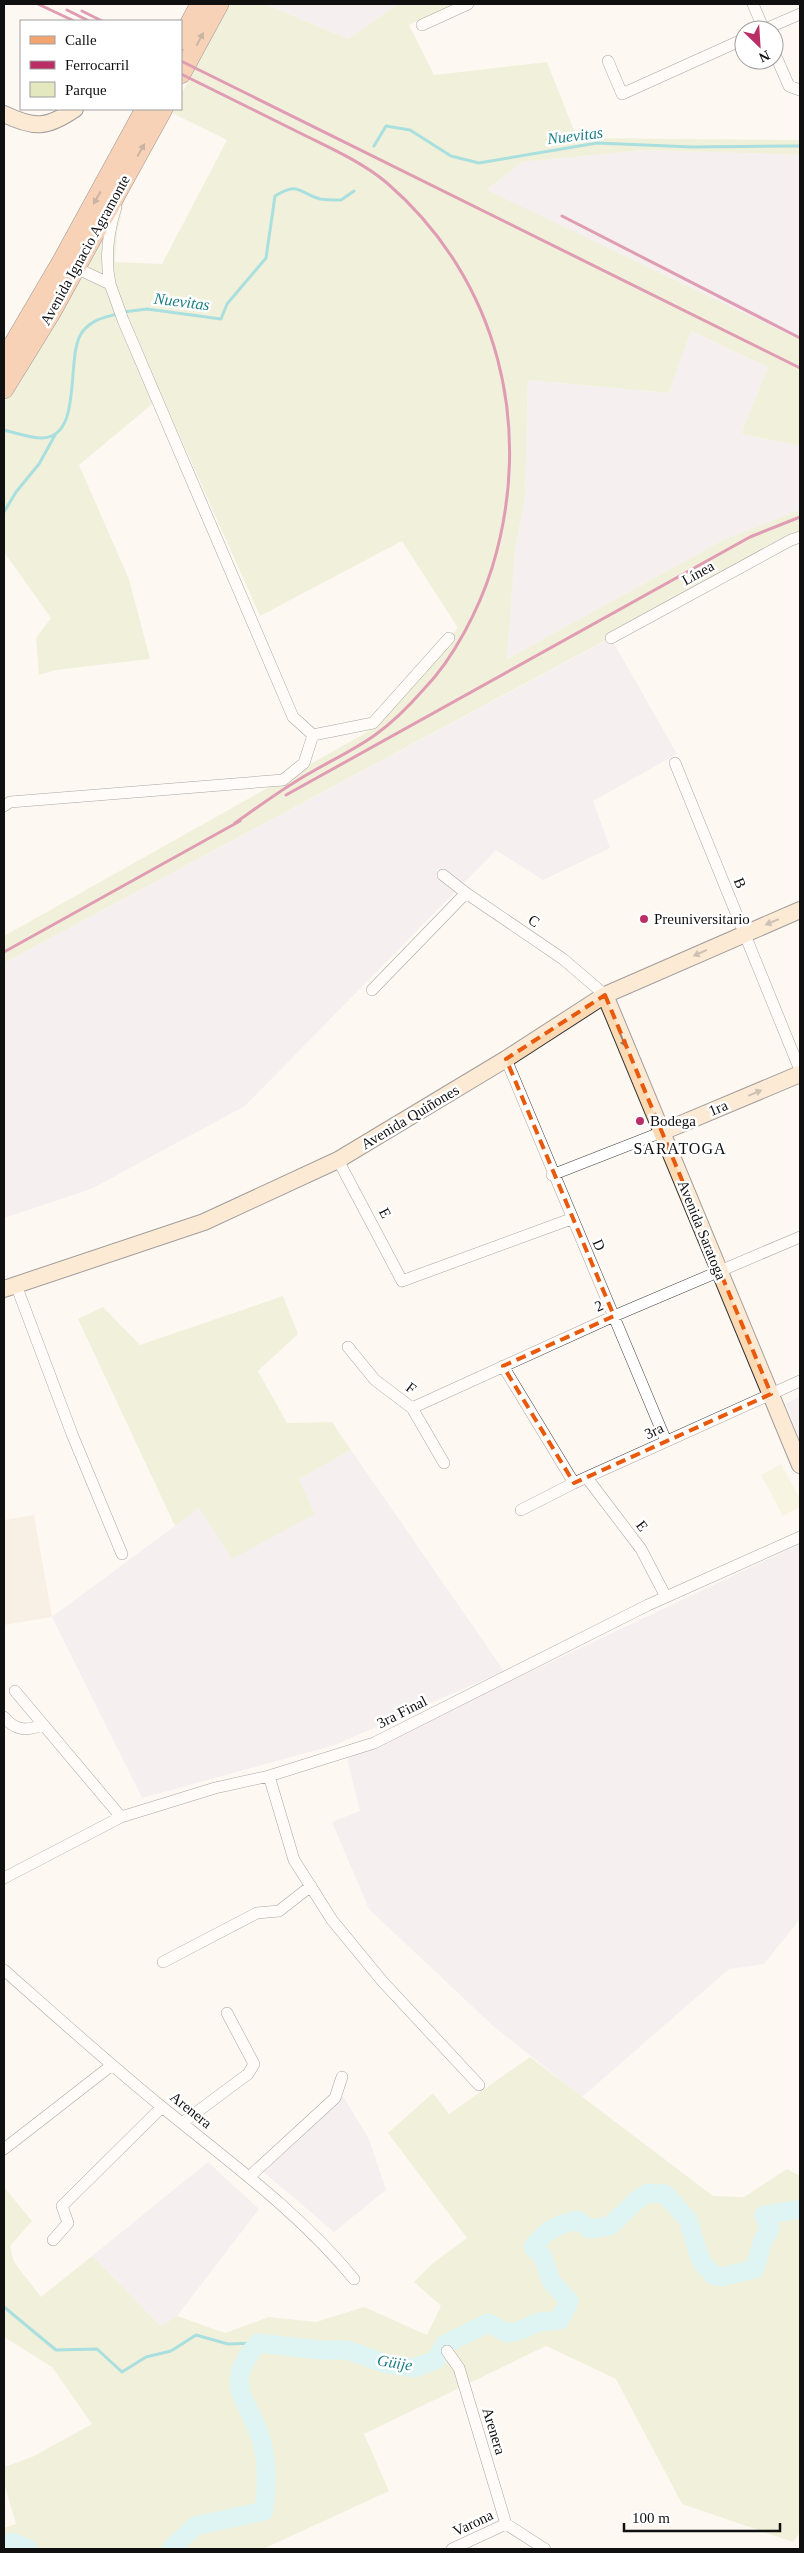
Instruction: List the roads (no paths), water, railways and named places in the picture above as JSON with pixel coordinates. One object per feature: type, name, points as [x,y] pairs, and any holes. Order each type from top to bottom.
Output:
[{"type":"main road","points":[[182,38],[200,4]]},
{"type":"main road","points":[[182,72],[219,4]]},
{"type":"main road","points":[[4,114],[21,123],[39,126],[51,123],[73,110]]},
{"type":"main road","name":"Avenida Ignacio Agramonte","points":[[6,378],[69,264],[145,110]]},
{"type":"main road","name":"Avenida Ignacio Agramonte","points":[[6,378],[25,325],[69,264],[123,181],[162,110]]},
{"type":"main road","points":[[4,345],[25,325]]},
{"type":"main road","name":"Avenida Quiñones","points":[[10,1287],[204,1222],[338,1160],[506,1059],[605,995],[800,910]]},
{"type":"main road","name":"Avenida Saratoga","points":[[605,995],[800,1465]]},
{"type":"main road","name":"1ra","points":[[662,1132],[800,1074]]},
{"type":"street","points":[[422,25],[468,4]]},
{"type":"street","points":[[753,4],[760,20]]},
{"type":"street","points":[[784,21],[800,14]]},
{"type":"street","points":[[608,61],[622,94],[734,43]]},
{"type":"street","points":[[784,69],[795,88]]},
{"type":"street","points":[[123,181],[109,239],[107,269],[115,299],[293,717],[313,734]]},
{"type":"street","points":[[69,264],[110,284]]},
{"type":"street","name":"Línea","points":[[611,638],[791,540],[800,537]]},
{"type":"street","points":[[313,734],[372,723],[449,638]]},
{"type":"street","points":[[4,806],[10,802],[283,780],[304,763],[313,734]]},
{"type":"street","name":"B","points":[[675,762],[800,1070]]},
{"type":"street","name":"C","points":[[443,874],[466,893],[563,959],[605,995]]},
{"type":"street","points":[[372,990],[466,893]]},
{"type":"street","name":"D","points":[[506,1059],[552,1175],[614,1316],[666,1442]]},
{"type":"street","name":"1ra","points":[[552,1175],[662,1132]]},
{"type":"street","name":"E","points":[[338,1160],[402,1281],[571,1219]]},
{"type":"street","name":"2","points":[[412,1408],[614,1316],[800,1237]]},
{"type":"street","points":[[10,1287],[122,1554]]},
{"type":"street","name":"F","points":[[348,1347],[375,1380],[412,1408],[444,1463]]},
{"type":"street","points":[[503,1366],[574,1483]]},
{"type":"street","name":"3ra","points":[[521,1510],[574,1483],[800,1381]]},
{"type":"street","name":"E","points":[[587,1478],[641,1550],[666,1597]]},
{"type":"street","name":"3ra Final","points":[[4,1878],[120,1816],[214,1788],[269,1776],[374,1743],[666,1597],[800,1537]]},
{"type":"street","points":[[15,1692],[120,1816]]},
{"type":"street","points":[[4,1717],[11,1726],[29,1730],[43,1725]]},
{"type":"street","points":[[269,1776],[294,1860],[332,1920],[383,1982],[479,2085]]},
{"type":"street","points":[[163,1962],[257,1913],[279,1911],[311,1886]]},
{"type":"street","name":"Arenera","points":[[4,1970],[112,2065],[249,2177],[330,2250],[354,2279]]},
{"type":"street","points":[[182,2123],[248,2074],[254,2064],[227,2012]]},
{"type":"street","points":[[4,2149],[112,2065]]},
{"type":"street","points":[[249,2177],[335,2098],[342,2077]]},
{"type":"street","points":[[52,2240],[68,2223],[62,2206],[162,2107]]},
{"type":"street","name":"Arenera","points":[[447,2351],[458,2368],[506,2524]]},
{"type":"street","points":[[506,2524],[545,2549]]},
{"type":"street","name":"Varona","points":[[452,2549],[506,2524]]},
{"type":"street","points":[[472,2549],[483,2534]]},
{"type":"waterway","name":"Nuevitas","points":[[374,146],[386,126],[410,130],[451,156],[479,163],[597,143],[692,147],[800,146]]},
{"type":"waterway","name":"Nuevitas","points":[[123,312],[147,309],[221,319],[227,304],[266,258],[275,196],[289,189],[294,189],[320,199],[341,200],[354,191]]},
{"type":"waterway","name":"Nuevitas","points":[[4,430],[37,438],[55,434],[64,424],[69,410],[75,357],[78,342],[83,331],[94,321],[117,314]]},
{"type":"waterway","points":[[4,512],[16,492],[39,464],[55,435]]},
{"type":"waterway","name":"Güije","points":[[171,2549],[195,2526],[264,2511],[266,2495],[265,2454],[239,2384],[240,2372],[246,2359],[258,2343],[319,2350],[347,2350],[387,2364],[414,2368],[436,2360],[445,2344],[488,2323],[507,2333],[518,2331],[539,2322],[560,2320],[569,2301],[551,2281],[543,2257],[533,2247],[547,2232],[557,2226],[577,2220],[590,2229],[610,2226],[637,2200],[648,2193],[665,2194],[688,2220],[703,2264],[713,2275],[721,2277],[755,2269],[762,2242],[770,2229],[764,2215],[800,2209]]},
{"type":"waterway","points":[[4,2307],[56,2350],[97,2349],[122,2372],[146,2357],[171,2351],[196,2335],[228,2344],[258,2343]]},
{"type":"waterway","name":"Güije","points":[[7,2549],[12,2542]]},
{"type":"waterway","name":"Güije","points":[[12,2542],[28,2549]]},
{"type":"railway","points":[[38,4],[72,20]]},
{"type":"railway","points":[[67,10],[87,20]]},
{"type":"railway","points":[[82,11],[100,20]]},
{"type":"railway","points":[[182,61],[800,368]]},
{"type":"railway","points":[[182,74],[357,162],[387,183],[425,222],[457,264],[481,311],[498,359],[507,410],[509,462],[504,515],[487,584],[473,616],[455,648],[435,677],[419,695],[401,714],[381,730],[356,748],[287,787],[235,823]]},
{"type":"railway","points":[[562,216],[800,338]]},
{"type":"railway","points":[[286,795],[750,537],[800,517]]},
{"type":"railway","points":[[4,952],[240,821]]},
{"type":"place","name":"Preuniversitario","points":[[644,919]]},
{"type":"place","name":"Bodega","points":[[640,1121]]},
{"type":"district","name":"SARATOGA","points":[[680,1148]]}]
